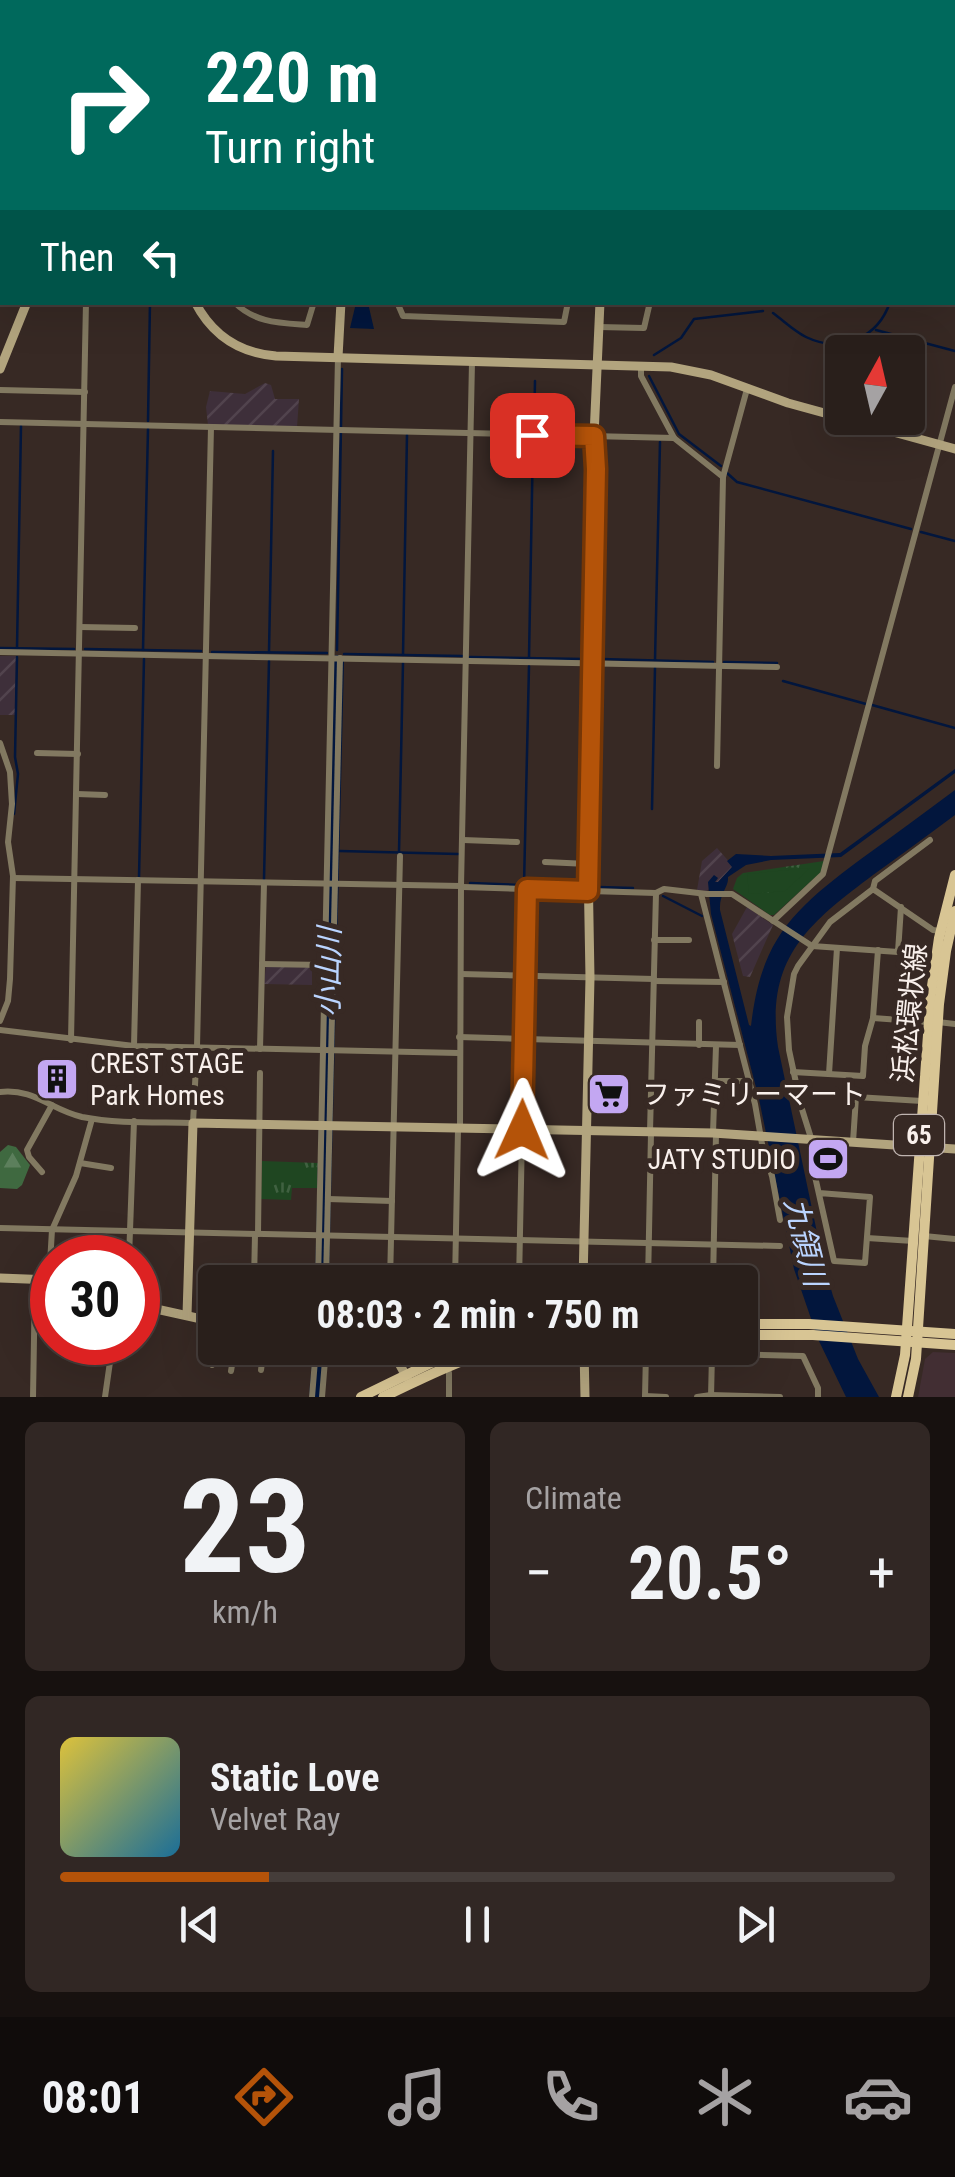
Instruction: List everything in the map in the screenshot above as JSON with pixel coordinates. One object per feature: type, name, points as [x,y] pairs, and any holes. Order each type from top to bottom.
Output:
[{"type":"main road","name":"浜松環状線","points":[[908,1397],[940,931],[955,875]]},
{"type":"main road","name":"浜松環状線","points":[[924,1147],[922,1101],[955,912]]},
{"type":"main road","points":[[758,1326],[912,1336],[955,1334]]},
{"type":"main road","points":[[758,1334],[811,1330]]},
{"type":"main road","name":"浜松環状線","points":[[896,1397],[912,1336]]},
{"type":"main road","points":[[912,1336],[955,1344]]},
{"type":"main road","points":[[382,1397],[432,1365]]},
{"type":"main road","points":[[361,1397],[451,1365]]},
{"type":"street","points":[[0,369],[3,352],[26,305]]},
{"type":"street","points":[[71,1040],[86,305]]},
{"type":"street","points":[[197,305],[214,330],[247,351],[276,356],[672,367],[955,449]]},
{"type":"street","points":[[237,305],[261,320],[307,325],[313,305]]},
{"type":"street","points":[[325,1265],[341,305]]},
{"type":"street","points":[[398,305],[404,316],[564,322],[567,305]]},
{"type":"street","points":[[583,1265],[594,436],[600,305]]},
{"type":"street","points":[[598,326],[644,328],[649,305]]},
{"type":"street","points":[[455,1265],[472,360]]},
{"type":"street","points":[[641,365],[641,376],[674,438],[723,478]]},
{"type":"street","points":[[776,923],[823,874],[955,387]]},
{"type":"street","points":[[717,766],[723,478],[747,389]]},
{"type":"street","points":[[0,390],[85,392]]},
{"type":"street","points":[[0,422],[674,438]]},
{"type":"street","points":[[187,1316],[211,427]]},
{"type":"street","points":[[80,627],[135,628]]},
{"type":"street","points":[[0,652],[777,667]]},
{"type":"street","points":[[0,742],[10,770],[11,816],[4,852],[12,878],[10,979],[8,1002],[0,1021]]},
{"type":"street","points":[[37,753],[78,754]]},
{"type":"street","points":[[0,771],[10,770]]},
{"type":"street","points":[[77,794],[104,794]]},
{"type":"street","points":[[0,814],[11,816]]},
{"type":"street","points":[[462,840],[516,842]]},
{"type":"street","points":[[819,1194],[870,1197],[865,1263],[834,1260],[806,1138],[787,1040],[788,1006],[796,970],[808,944],[838,915],[874,889],[875,880],[930,840]]},
{"type":"street","points":[[390,1265],[400,856]]},
{"type":"street","points":[[544,862],[588,864]]},
{"type":"street","points":[[12,878],[656,893],[664,889],[727,894],[736,896],[808,944],[898,952],[901,907]]},
{"type":"street","points":[[134,1046],[138,880]]},
{"type":"street","points":[[260,1048],[264,882]]},
{"type":"street","points":[[519,1265],[527,889]]},
{"type":"street","points":[[874,889],[940,931]]},
{"type":"street","points":[[648,1265],[656,893]]},
{"type":"street","points":[[704,894],[780,1220]]},
{"type":"street","points":[[327,1049],[325,966],[331,914]]},
{"type":"street","points":[[654,940],[689,940]]},
{"type":"street","points":[[829,1074],[838,948]]},
{"type":"street","points":[[793,1072],[863,1076],[864,1046],[873,1018],[878,950]]},
{"type":"street","points":[[262,964],[325,966]]},
{"type":"street","points":[[461,974],[724,982]]},
{"type":"street","points":[[873,1018],[955,1024]]},
{"type":"street","points":[[698,1045],[699,1022]]},
{"type":"street","points":[[0,1030],[134,1046],[459,1053]]},
{"type":"street","points":[[460,1038],[740,1045]]},
{"type":"street","points":[[713,1265],[716,1046]]},
{"type":"street","points":[[255,1265],[260,1074]]},
{"type":"street","points":[[715,1081],[750,1081]]},
{"type":"street","points":[[0,1092],[25,1092],[73,1115],[92,1119],[715,1133],[955,1149]]},
{"type":"street","points":[[853,1142],[856,1097],[922,1101]]},
{"type":"street","points":[[42,1172],[27,1150],[52,1105]]},
{"type":"street","points":[[52,1235],[80,1163],[92,1119]]},
{"type":"street","points":[[130,1235],[134,1121]]},
{"type":"street","points":[[320,1265],[328,1199],[326,1126]]},
{"type":"street","points":[[80,1163],[110,1168]]},
{"type":"street","points":[[328,1199],[392,1200]]},
{"type":"street","points":[[0,1228],[780,1246]]},
{"type":"street","points":[[867,1238],[955,1239]]},
{"type":"street","points":[[0,1278],[30,1278]]},
{"type":"street","points":[[160,1310],[198,1318]]},
{"type":"street","points":[[758,1355],[802,1356],[818,1388],[818,1397]]},
{"type":"street","points":[[33,1365],[33,1397]]},
{"type":"street","points":[[106,1397],[110,1365]]},
{"type":"street","points":[[231,1371],[232,1365]]},
{"type":"street","points":[[261,1370],[262,1365]]},
{"type":"street","points":[[312,1397],[315,1365]]},
{"type":"street","points":[[322,1397],[325,1365]]},
{"type":"street","points":[[400,1365],[408,1380]]},
{"type":"street","points":[[584,1365],[585,1397]]},
{"type":"street","points":[[646,1365],[645,1397],[666,1397]]},
{"type":"street","points":[[710,1396],[711,1365]]},
{"type":"street","points":[[448,1373],[449,1397]]},
{"type":"street","points":[[697,1397],[780,1397]]},
{"type":"shaded area","points":[[265,383],[271,385],[275,399],[299,399],[297,427],[208,425],[206,407],[210,391],[245,394]]},
{"type":"shaded area","points":[[0,656],[16,656],[15,715],[0,715]]},
{"type":"shaded area","points":[[717,848],[733,866],[707,891],[697,890],[702,861]]},
{"type":"shaded area","points":[[747,907],[773,925],[750,977],[743,976],[732,934]]},
{"type":"shaded area","points":[[266,966],[312,967],[312,985],[264,984]]},
{"type":"shaded area","points":[[933,1352],[955,1353],[955,1397],[918,1397],[925,1359]]},
{"type":"green space","points":[[824,861],[821,872],[774,915],[733,889],[743,873]]},
{"type":"green space","points":[[810,868],[785,891],[749,894],[747,874]]},
{"type":"green space","points":[[8,1145],[16,1147],[30,1165],[17,1189],[0,1188],[0,1152]]},
{"type":"green space","points":[[262,1161],[318,1163],[317,1188],[292,1188],[291,1200],[261,1199]]},
{"type":"water","points":[[356,305],[368,305],[374,329],[350,328]]},
{"type":"water","name":"九領川","points":[[955,769],[955,773],[841,857],[746,865],[728,877],[721,899],[720,910],[751,1026],[763,970],[785,928],[799,911],[837,877],[955,790],[955,815],[811,927],[785,966],[778,989],[778,1047],[823,1261],[858,1359],[879,1397],[846,1397],[818,1339],[794,1269],[759,1099],[711,914],[708,882],[714,875],[718,882],[732,867],[727,861],[736,854],[840,853]]},
{"type":"waterway","points":[[148,421],[150,305]]},
{"type":"waterway","points":[[773,313],[806,337],[832,344],[867,333],[877,325],[889,305]]},
{"type":"waterway","points":[[654,355],[681,338],[694,319],[763,311]]},
{"type":"waterway","points":[[876,330],[955,351]]},
{"type":"waterway","points":[[337,650],[342,369]]},
{"type":"waterway","points":[[649,376],[679,434],[721,466]]},
{"type":"waterway","points":[[534,433],[535,381]]},
{"type":"waterway","points":[[17,648],[21,426]]},
{"type":"waterway","points":[[143,650],[148,429]]},
{"type":"waterway","points":[[403,655],[407,435]]},
{"type":"waterway","points":[[529,658],[533,439]]},
{"type":"waterway","points":[[655,660],[660,442]]},
{"type":"waterway","points":[[269,652],[273,451]]},
{"type":"waterway","points":[[727,473],[737,482],[911,529]]},
{"type":"waterway","points":[[921,532],[955,541]]},
{"type":"waterway","points":[[0,648],[74,649]]},
{"type":"waterway","points":[[85,649],[201,651]]},
{"type":"waterway","points":[[212,652],[327,653]]},
{"type":"waterway","points":[[344,654],[462,656]]},
{"type":"waterway","points":[[14,814],[18,774],[17,657]]},
{"type":"waterway","points":[[470,657],[583,659]]},
{"type":"waterway","points":[[139,877],[144,659]]},
{"type":"waterway","points":[[601,659],[713,662]]},
{"type":"waterway","points":[[264,879],[269,661]]},
{"type":"waterway","name":"小山川","points":[[322,1265],[337,662]]},
{"type":"waterway","points":[[724,662],[777,663]]},
{"type":"waterway","points":[[399,852],[403,663]]},
{"type":"waterway","points":[[524,885],[529,666]]},
{"type":"waterway","points":[[652,809],[655,668]]},
{"type":"waterway","points":[[783,681],[866,704]]},
{"type":"waterway","points":[[872,705],[955,728]]},
{"type":"waterway","points":[[340,851],[458,854]]},
{"type":"waterway","points":[[470,883],[577,887]]},
{"type":"waterway","points":[[598,887],[633,888]]},
{"type":"waterway","points":[[663,896],[702,916]]},
{"type":"waterway","name":"小山川","points":[[316,1397],[319,1365]]},
{"type":"place","name":"CREST STAGE Park Homes","points":[[57,1079]]},
{"type":"place","name":"ファミリーマート","points":[[609,1094]]},
{"type":"place","name":"JATY STUDIO","points":[[828,1159]]},
{"type":"route","points":[[522,1130],[527,889],[588,891],[596,469],[594,436],[532,435]]}]
